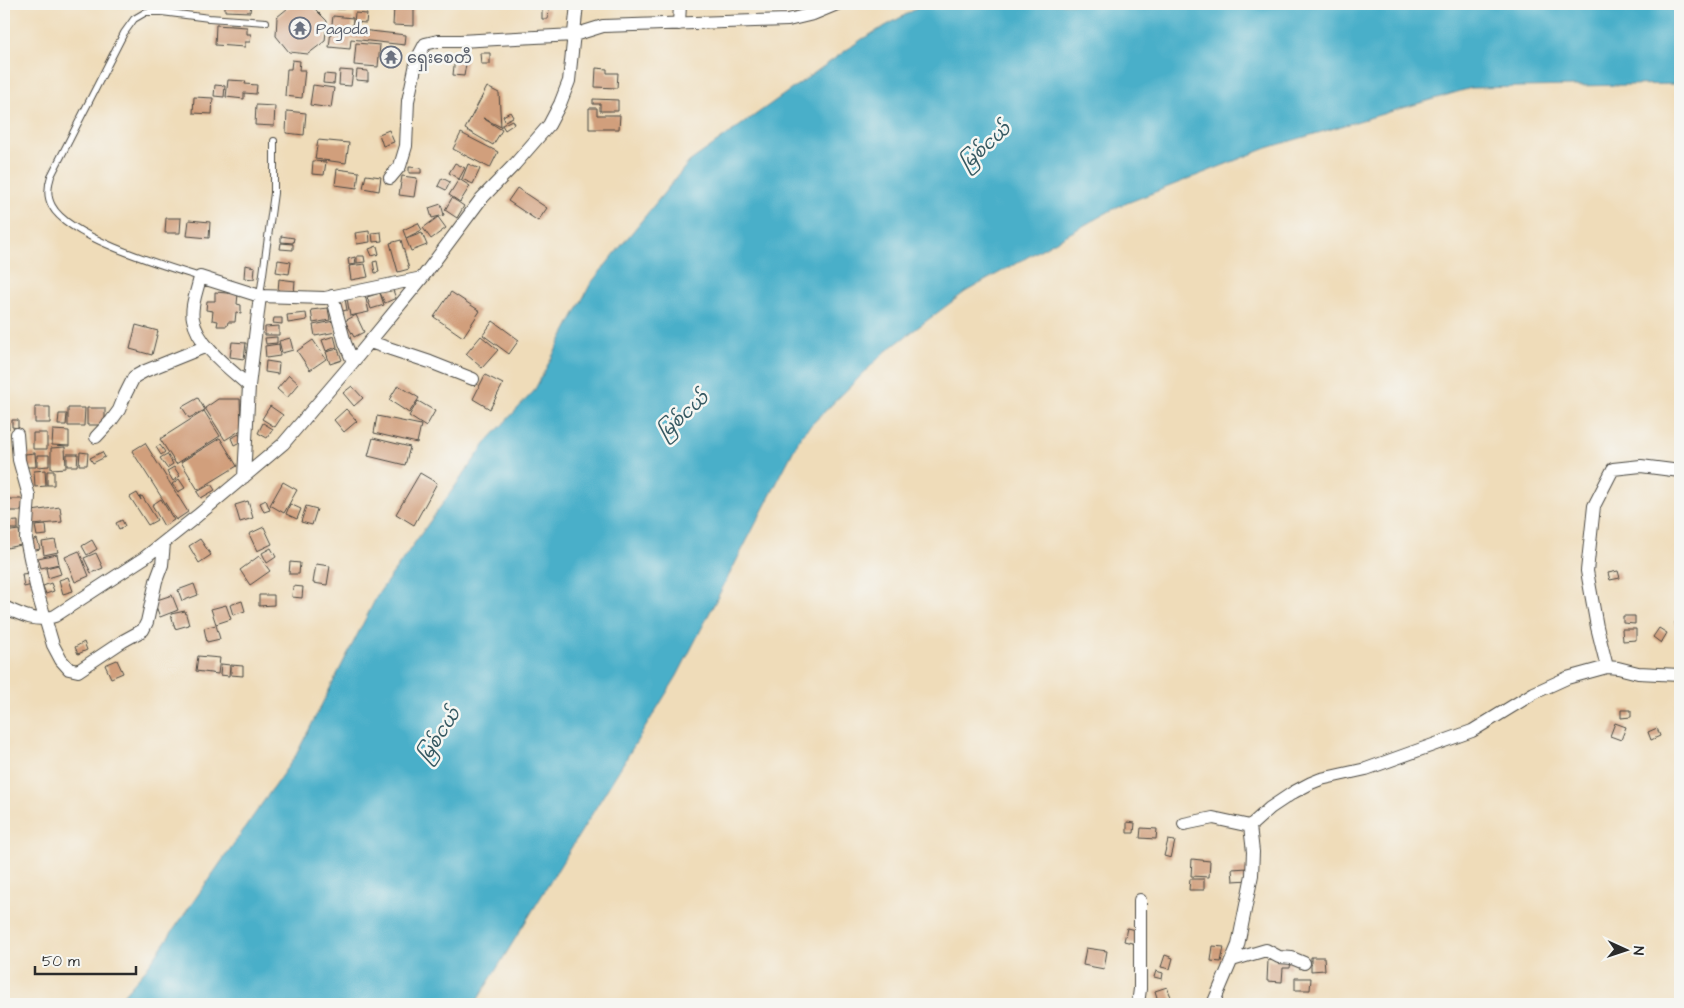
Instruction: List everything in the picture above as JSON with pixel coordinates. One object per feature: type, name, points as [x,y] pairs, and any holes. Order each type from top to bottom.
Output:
[{"type":"street","points":[[4,607],[32,619],[46,620],[71,606],[164,543],[283,444],[422,278],[481,199],[549,125],[560,104],[569,80],[577,4]]},
{"type":"street","points":[[679,24],[680,4]]},
{"type":"street","points":[[390,178],[400,166],[406,146],[408,101],[417,59],[425,44],[438,41],[574,35],[603,26],[788,20],[813,14],[837,4]]},
{"type":"street","points":[[249,386],[207,346],[199,335],[192,318],[200,277],[260,296],[325,298],[422,278]]},
{"type":"street","points":[[244,477],[249,386],[260,296]]},
{"type":"street","points":[[332,296],[345,343],[353,362]]},
{"type":"street","points":[[370,342],[430,362],[472,379]]},
{"type":"street","points":[[96,437],[119,410],[124,395],[134,377],[160,364],[207,346]]},
{"type":"street","points":[[17,434],[19,460],[29,496],[26,540],[36,591],[46,620],[48,633],[61,660],[69,669],[78,671],[143,630],[147,622],[156,581],[162,565],[164,543]]},
{"type":"street","points":[[1607,666],[1597,627],[1587,571],[1594,506],[1612,469],[1641,466],[1680,472]]},
{"type":"street","points":[[1250,826],[1270,808],[1311,783],[1366,769],[1465,734],[1507,711],[1534,693],[1567,678],[1607,666],[1638,673],[1680,675]]},
{"type":"street","points":[[1184,824],[1213,818],[1250,826]]},
{"type":"street","points":[[1213,1004],[1238,946],[1252,875],[1253,852],[1250,826]]},
{"type":"street","points":[[1138,1004],[1140,989],[1140,900]]},
{"type":"street","points":[[1232,960],[1266,950],[1279,957],[1292,958],[1304,963]]},
{"type":"lane","points":[[200,277],[118,249],[86,234],[64,220],[51,205],[48,186],[51,176],[93,93],[124,33],[134,19],[146,12],[162,12],[266,22]]},
{"type":"lane","points":[[260,296],[274,194],[274,141]]},
{"type":"water","name":"မြစ်ငယ်","points":[[928,4],[1680,4],[1680,84],[1471,88],[1267,148],[1117,207],[965,292],[885,352],[802,434],[677,676],[475,1004],[115,1004],[146,969],[296,755],[378,594],[488,440],[534,391],[591,283],[689,162],[862,39]]},
{"type":"building","points":[[225,4],[251,4],[250,12],[225,11]]},
{"type":"building","points":[[293,4],[312,6],[327,21],[325,41],[308,54],[289,52],[276,36],[277,17]]},
{"type":"building","points":[[337,4],[349,4],[349,6],[344,6],[344,9],[337,9]]},
{"type":"building","points":[[610,4],[634,4],[634,7],[610,6]]},
{"type":"building","points":[[394,7],[414,8],[414,26],[393,25]]},
{"type":"building","points":[[542,9],[549,9],[548,19],[542,19]]},
{"type":"building","points":[[355,13],[367,14],[366,23],[354,22]]},
{"type":"building","points":[[333,16],[353,18],[352,29],[406,35],[405,45],[351,39],[350,49],[329,47]]},
{"type":"building","points":[[216,25],[247,27],[247,34],[251,34],[250,42],[245,42],[245,47],[215,45]]},
{"type":"building","points":[[356,43],[380,45],[378,67],[354,65]]},
{"type":"building","points":[[480,53],[490,53],[490,64],[481,64]]},
{"type":"building","points":[[455,57],[467,58],[464,76],[453,75]]},
{"type":"building","points":[[292,60],[300,61],[299,70],[305,70],[302,98],[285,96],[287,69],[291,69]]},
{"type":"building","points":[[596,68],[607,69],[607,73],[618,73],[617,88],[595,87]]},
{"type":"building","points":[[340,70],[353,71],[351,86],[339,85]]},
{"type":"building","points":[[357,70],[368,71],[368,81],[356,80]]},
{"type":"building","points":[[324,74],[335,75],[334,84],[323,83]]},
{"type":"building","points":[[228,80],[246,81],[245,84],[257,85],[256,94],[244,93],[244,99],[226,97]]},
{"type":"building","points":[[215,85],[225,86],[224,97],[214,96]]},
{"type":"building","points":[[313,85],[334,88],[331,108],[310,105]]},
{"type":"building","points":[[487,87],[499,93],[501,127],[483,118],[502,130],[493,145],[465,129]]},
{"type":"building","points":[[194,97],[213,98],[212,114],[193,113]]},
{"type":"building","points":[[593,99],[618,100],[618,111],[600,111],[600,104],[593,104]]},
{"type":"building","points":[[256,105],[275,106],[274,126],[255,125]]},
{"type":"building","points":[[589,108],[597,108],[597,115],[620,115],[619,129],[589,129]]},
{"type":"building","points":[[287,111],[306,113],[304,135],[286,133]]},
{"type":"building","points":[[510,112],[513,117],[505,121],[503,116]]},
{"type":"building","points":[[512,120],[514,124],[505,130],[502,125]]},
{"type":"building","points":[[389,130],[394,142],[383,146],[379,134]]},
{"type":"building","points":[[461,133],[498,152],[490,168],[453,149]]},
{"type":"building","points":[[318,140],[349,143],[346,163],[315,159]]},
{"type":"building","points":[[313,161],[326,162],[324,175],[312,174]]},
{"type":"building","points":[[455,163],[465,168],[459,179],[449,173]]},
{"type":"building","points":[[468,164],[480,169],[473,184],[462,179]]},
{"type":"building","points":[[409,167],[421,168],[421,173],[409,173]]},
{"type":"building","points":[[337,169],[359,172],[357,188],[335,185]]},
{"type":"building","points":[[366,175],[381,177],[379,191],[363,188]]},
{"type":"building","points":[[402,176],[417,178],[414,197],[399,195]]},
{"type":"building","points":[[442,178],[450,182],[446,190],[438,186]]},
{"type":"building","points":[[459,179],[470,186],[460,202],[449,195]]},
{"type":"building","points":[[517,188],[547,208],[538,221],[508,201]]},
{"type":"building","points":[[452,198],[464,206],[457,218],[445,210]]},
{"type":"building","points":[[441,204],[444,215],[432,218],[429,208]]},
{"type":"building","points":[[438,217],[446,228],[431,239],[423,228]]},
{"type":"building","points":[[166,218],[181,218],[180,233],[165,233]]},
{"type":"building","points":[[189,220],[210,222],[209,238],[187,236]]},
{"type":"building","points":[[418,223],[422,230],[406,238],[403,230]]},
{"type":"building","points":[[369,231],[370,242],[357,244],[355,233]]},
{"type":"building","points":[[381,232],[382,241],[373,242],[372,233]]},
{"type":"building","points":[[422,233],[427,245],[411,251],[406,239]]},
{"type":"building","points":[[281,236],[294,238],[293,243],[281,242]]},
{"type":"building","points":[[401,240],[409,269],[398,272],[390,243]]},
{"type":"building","points":[[281,243],[293,244],[293,250],[280,249]]},
{"type":"building","points":[[377,246],[379,254],[372,256],[369,249]]},
{"type":"building","points":[[357,256],[364,256],[365,262],[357,263]]},
{"type":"building","points":[[355,257],[356,264],[349,265],[348,259]]},
{"type":"building","points":[[278,260],[291,262],[289,274],[276,272]]},
{"type":"building","points":[[377,261],[379,272],[375,273],[373,262]]},
{"type":"building","points":[[365,264],[368,277],[351,280],[349,266]]},
{"type":"building","points":[[245,265],[255,267],[254,279],[244,278]]},
{"type":"building","points":[[279,279],[295,281],[294,293],[278,291]]},
{"type":"building","points":[[392,288],[396,298],[385,303],[380,293]]},
{"type":"building","points":[[215,292],[238,294],[237,304],[241,305],[241,313],[236,312],[235,322],[228,322],[227,326],[217,326],[218,321],[212,320],[213,311],[206,310],[207,301],[215,301]]},
{"type":"building","points":[[451,292],[480,311],[463,337],[434,317]]},
{"type":"building","points":[[380,293],[384,305],[371,309],[367,297]]},
{"type":"building","points":[[365,295],[369,312],[350,316],[347,298]]},
{"type":"building","points":[[345,299],[347,310],[338,312],[336,300]]},
{"type":"building","points":[[328,308],[330,320],[313,323],[311,310]]},
{"type":"building","points":[[306,313],[307,320],[288,323],[287,315]]},
{"type":"building","points":[[356,315],[364,332],[354,337],[345,321]]},
{"type":"building","points":[[274,318],[282,318],[282,324],[273,323]]},
{"type":"building","points":[[334,321],[336,332],[315,336],[313,325]]},
{"type":"building","points":[[493,321],[519,340],[509,354],[483,335]]},
{"type":"building","points":[[136,325],[158,331],[152,355],[130,349]]},
{"type":"building","points":[[279,326],[279,335],[265,335],[265,327]]},
{"type":"building","points":[[334,336],[337,347],[326,351],[322,340]]},
{"type":"building","points":[[481,336],[498,350],[482,368],[466,354]]},
{"type":"building","points":[[277,337],[277,343],[266,344],[265,338]]},
{"type":"building","points":[[290,338],[293,350],[282,353],[279,341]]},
{"type":"building","points":[[313,340],[326,359],[310,370],[297,351]]},
{"type":"building","points":[[232,342],[246,343],[244,359],[230,357]]},
{"type":"building","points":[[279,344],[280,356],[266,358],[265,346]]},
{"type":"building","points":[[338,349],[342,360],[330,364],[326,352]]},
{"type":"building","points":[[266,361],[279,363],[278,374],[265,372]]},
{"type":"building","points":[[289,375],[299,384],[287,398],[277,389]]},
{"type":"building","points":[[485,375],[503,384],[490,409],[473,399]]},
{"type":"building","points":[[398,385],[419,398],[409,413],[389,400]]},
{"type":"building","points":[[352,386],[363,398],[354,406],[343,393]]},
{"type":"building","points":[[198,398],[205,410],[189,418],[182,407]]},
{"type":"building","points":[[218,399],[240,399],[241,430],[225,440],[205,408]]},
{"type":"building","points":[[418,401],[435,411],[426,427],[409,416]]},
{"type":"building","points":[[270,406],[283,415],[275,427],[262,419]]},
{"type":"building","points":[[35,407],[50,407],[50,423],[35,423]]},
{"type":"building","points":[[68,408],[85,408],[84,426],[68,426]]},
{"type":"building","points":[[87,408],[105,408],[105,425],[87,425]]},
{"type":"building","points":[[346,409],[357,421],[344,432],[334,420]]},
{"type":"building","points":[[204,411],[220,436],[176,464],[160,439]]},
{"type":"building","points":[[59,414],[67,414],[66,425],[58,425]]},
{"type":"building","points":[[4,415],[8,415],[9,429],[4,429]]},
{"type":"building","points":[[377,416],[421,425],[417,443],[374,433]]},
{"type":"building","points":[[12,420],[18,420],[18,428],[12,427]]},
{"type":"building","points":[[263,423],[273,429],[267,438],[258,433]]},
{"type":"building","points":[[53,430],[69,431],[69,446],[52,445]]},
{"type":"building","points":[[33,433],[47,433],[47,449],[33,449]]},
{"type":"building","points":[[239,434],[242,441],[234,445],[231,438]]},
{"type":"building","points":[[220,438],[237,466],[198,490],[181,462]]},
{"type":"building","points":[[373,438],[410,447],[405,465],[368,456]]},
{"type":"building","points":[[145,443],[188,512],[176,520],[132,451]]},
{"type":"building","points":[[160,445],[165,452],[161,455],[156,447]]},
{"type":"building","points":[[65,447],[66,468],[51,469],[51,448]]},
{"type":"building","points":[[80,452],[88,453],[87,465],[79,465]]},
{"type":"building","points":[[102,452],[105,457],[93,463],[90,458]]},
{"type":"building","points":[[35,453],[36,467],[25,467],[25,454]]},
{"type":"building","points":[[67,454],[78,454],[77,466],[67,466]]},
{"type":"building","points":[[167,454],[173,464],[167,468],[160,458]]},
{"type":"building","points":[[37,455],[49,455],[49,466],[37,467]]},
{"type":"building","points":[[174,467],[180,476],[173,481],[167,471]]},
{"type":"building","points":[[45,470],[46,486],[35,487],[34,471]]},
{"type":"building","points":[[47,471],[54,471],[54,485],[47,485]]},
{"type":"building","points":[[420,473],[437,483],[414,525],[396,514]]},
{"type":"building","points":[[179,479],[185,488],[178,492],[172,484]]},
{"type":"building","points":[[283,482],[297,490],[284,513],[270,505]]},
{"type":"building","points":[[211,484],[215,490],[201,498],[197,492]]},
{"type":"building","points":[[137,493],[141,500],[140,497],[142,496],[157,520],[148,525],[130,497]]},
{"type":"building","points":[[9,499],[23,499],[23,511],[9,511]]},
{"type":"building","points":[[161,499],[174,520],[164,526],[152,505]]},
{"type":"building","points":[[266,500],[270,510],[264,512],[260,503]]},
{"type":"building","points":[[248,501],[253,518],[240,522],[235,505]]},
{"type":"building","points":[[290,504],[301,509],[297,519],[286,514]]},
{"type":"building","points":[[306,506],[317,509],[312,525],[301,522]]},
{"type":"building","points":[[60,507],[62,522],[33,525],[32,511]]},
{"type":"building","points":[[122,520],[125,526],[119,529],[116,523]]},
{"type":"building","points":[[18,521],[18,529],[4,529],[4,522]]},
{"type":"building","points":[[46,525],[47,535],[37,536],[35,526]]},
{"type":"building","points":[[264,527],[272,544],[257,551],[249,534]]},
{"type":"building","points":[[19,530],[21,545],[7,548],[4,532]]},
{"type":"building","points":[[37,539],[40,549],[32,551],[29,542]]},
{"type":"building","points":[[200,539],[211,555],[199,563],[189,546]]},
{"type":"building","points":[[55,540],[58,552],[44,555],[42,542]]},
{"type":"building","points":[[92,540],[97,549],[87,555],[82,546]]},
{"type":"building","points":[[271,548],[276,557],[267,563],[262,553]]},
{"type":"building","points":[[79,551],[89,576],[75,582],[65,557]]},
{"type":"building","points":[[96,553],[103,568],[91,573],[84,558]]},
{"type":"building","points":[[57,554],[59,564],[41,568],[38,558]]},
{"type":"building","points":[[259,556],[270,571],[250,585],[240,570]]},
{"type":"building","points":[[290,562],[300,563],[299,574],[289,574]]},
{"type":"building","points":[[316,564],[330,566],[327,585],[313,583]]},
{"type":"building","points":[[58,565],[61,574],[48,578],[46,568]]},
{"type":"building","points":[[1618,571],[1620,578],[1610,580],[1608,573]]},
{"type":"building","points":[[30,573],[32,585],[24,587],[22,574]]},
{"type":"building","points":[[68,577],[73,591],[63,594],[59,580]]},
{"type":"building","points":[[51,583],[54,591],[46,594],[43,586]]},
{"type":"building","points":[[194,584],[198,595],[182,601],[178,590]]},
{"type":"building","points":[[293,586],[303,587],[302,598],[292,597]]},
{"type":"building","points":[[172,595],[178,610],[160,617],[154,601]]},
{"type":"building","points":[[259,595],[274,595],[274,605],[259,606]]},
{"type":"building","points":[[242,601],[245,611],[233,615],[230,605]]},
{"type":"building","points":[[226,605],[231,619],[216,624],[211,609]]},
{"type":"building","points":[[185,611],[189,625],[175,629],[171,614]]},
{"type":"building","points":[[1623,616],[1635,616],[1635,624],[1623,623]]},
{"type":"building","points":[[1680,621],[1680,632],[1677,632],[1675,622]]},
{"type":"building","points":[[216,625],[220,639],[207,642],[204,628]]},
{"type":"building","points":[[1659,628],[1667,633],[1661,643],[1653,637]]},
{"type":"building","points":[[1622,629],[1636,629],[1636,640],[1623,641]]},
{"type":"building","points":[[84,642],[87,650],[78,654],[75,647]]},
{"type":"building","points":[[198,656],[220,658],[218,674],[196,671]]},
{"type":"building","points":[[117,660],[123,673],[111,678],[105,665]]},
{"type":"building","points":[[221,664],[230,665],[229,676],[220,675]]},
{"type":"building","points":[[231,665],[243,666],[243,676],[231,675]]},
{"type":"building","points":[[1621,710],[1631,710],[1631,717],[1621,718]]},
{"type":"building","points":[[1615,723],[1626,727],[1621,740],[1610,736]]},
{"type":"building","points":[[1657,728],[1660,736],[1651,740],[1648,732]]},
{"type":"building","points":[[1127,822],[1135,823],[1134,833],[1127,833]]},
{"type":"building","points":[[1141,828],[1157,829],[1156,839],[1140,838]]},
{"type":"building","points":[[1168,840],[1175,841],[1171,858],[1164,856]]},
{"type":"building","points":[[1192,859],[1210,861],[1209,877],[1191,876]]},
{"type":"building","points":[[1248,868],[1249,880],[1233,881],[1232,869]]},
{"type":"building","points":[[1190,879],[1204,879],[1204,890],[1189,890]]},
{"type":"building","points":[[1127,928],[1139,931],[1136,944],[1124,941]]},
{"type":"building","points":[[1213,946],[1224,947],[1221,962],[1211,961]]},
{"type":"building","points":[[1086,948],[1107,951],[1104,969],[1083,965]]},
{"type":"building","points":[[1165,955],[1173,958],[1170,969],[1161,967]]},
{"type":"building","points":[[1311,957],[1324,957],[1325,970],[1311,971]]},
{"type":"building","points":[[1268,960],[1291,961],[1290,968],[1283,968],[1282,982],[1267,981]]},
{"type":"building","points":[[1156,971],[1163,973],[1162,979],[1154,977]]},
{"type":"building","points":[[1295,978],[1311,978],[1310,990],[1295,990]]},
{"type":"building","points":[[1167,987],[1174,1004],[1159,1004],[1155,991]]},
{"type":"place","name":"Pagoda","points":[[300,28]]},
{"type":"place","name":"ရှေးစေတီ","points":[[391,57]]}]
